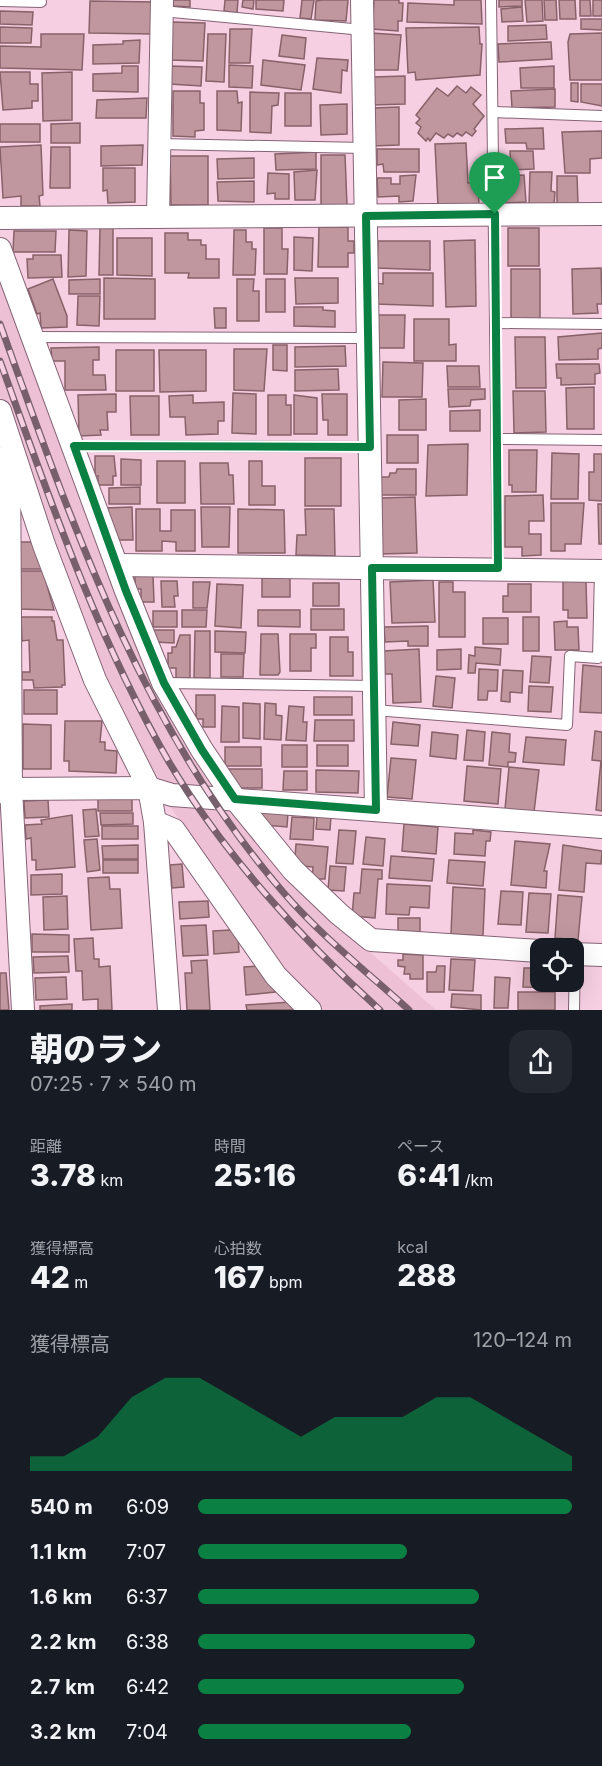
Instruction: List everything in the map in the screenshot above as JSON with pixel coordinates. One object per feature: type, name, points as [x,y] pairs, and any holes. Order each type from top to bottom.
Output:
[{"type":"street","points":[[363,0],[376,810]]},
{"type":"street","points":[[158,217],[162,5]]},
{"type":"street","points":[[0,218],[602,214]]},
{"type":"street","points":[[0,249],[119,565],[126,591],[164,683],[202,750],[235,799],[293,870],[339,914],[371,940],[530,950]]},
{"type":"street","points":[[0,411],[44,545],[95,680],[149,788],[155,822],[169,1010]]},
{"type":"street","points":[[9,435],[4,516],[6,790],[24,1010]]},
{"type":"street","points":[[119,565],[601,571]]},
{"type":"street","points":[[6,790],[149,788],[172,795],[602,827]]},
{"type":"street","points":[[155,822],[174,830],[276,976],[310,1010]]},
{"type":"street","points":[[584,954],[602,955]]},
{"type":"lane","points":[[491,0],[498,568]]},
{"type":"lane","points":[[0,1],[40,2]]},
{"type":"lane","points":[[162,5],[363,30]]},
{"type":"lane","points":[[493,112],[602,117]]},
{"type":"lane","points":[[159,144],[365,148]]},
{"type":"lane","points":[[496,324],[602,324]]},
{"type":"lane","points":[[33,337],[368,338]]},
{"type":"lane","points":[[497,439],[602,440]]},
{"type":"lane","points":[[74,446],[370,447]]},
{"type":"lane","points":[[374,710],[567,725],[570,656],[598,658],[601,571]]},
{"type":"lane","points":[[164,683],[374,686]]},
{"type":"lane","points":[[574,992],[574,1010]]},
{"type":"shaded area","points":[[0,274],[154,678],[355,939],[436,1010],[323,1010],[304,992],[246,922],[152,779],[113,703],[0,397]]},
{"type":"building","points":[[172,0],[190,0],[190,7],[172,6]]},
{"type":"building","points":[[225,0],[238,0],[237,13],[224,11]]},
{"type":"building","points":[[243,0],[254,0],[253,9],[242,7]]},
{"type":"building","points":[[256,0],[284,0],[283,11],[256,9]]},
{"type":"building","points":[[302,0],[314,0],[311,19],[300,18]]},
{"type":"building","points":[[348,0],[346,21],[315,20],[316,1]]},
{"type":"building","points":[[371,0],[399,0],[399,3],[403,3],[402,21],[398,21],[398,31],[372,29],[374,2]]},
{"type":"building","points":[[454,0],[481,0],[482,24],[407,22],[408,3],[454,5]]},
{"type":"building","points":[[499,0],[522,0],[522,6],[499,7]]},
{"type":"building","points":[[525,0],[542,0],[543,21],[527,22]]},
{"type":"building","points":[[544,0],[556,0],[557,20],[545,20]]},
{"type":"building","points":[[559,0],[575,0],[576,19],[560,19]]},
{"type":"building","points":[[580,0],[590,0],[591,16],[580,16]]},
{"type":"building","points":[[593,0],[602,0],[602,16],[593,16]]},
{"type":"building","points":[[90,1],[155,2],[153,34],[89,33]]},
{"type":"building","points":[[522,7],[523,21],[502,22],[501,9]]},
{"type":"building","points":[[0,11],[33,12],[32,25],[0,24]]},
{"type":"building","points":[[581,19],[602,19],[602,30],[581,29]]},
{"type":"building","points":[[171,22],[205,23],[203,61],[169,60]]},
{"type":"building","points":[[546,25],[547,39],[508,41],[508,26]]},
{"type":"building","points":[[0,27],[32,28],[31,43],[0,43]]},
{"type":"building","points":[[479,27],[480,44],[482,44],[480,75],[416,80],[415,72],[408,73],[406,28]]},
{"type":"building","points":[[230,29],[252,29],[250,63],[229,63]]},
{"type":"building","points":[[371,33],[401,35],[398,70],[371,70]]},
{"type":"building","points":[[602,33],[602,80],[570,80],[568,42],[570,34]]},
{"type":"building","points":[[41,34],[84,34],[82,70],[0,68],[0,46],[41,47]]},
{"type":"building","points":[[208,34],[226,34],[224,82],[206,81]]},
{"type":"building","points":[[282,35],[306,38],[304,59],[279,56]]},
{"type":"building","points":[[140,40],[139,63],[93,64],[93,45],[123,44],[123,41]]},
{"type":"building","points":[[551,42],[552,59],[499,62],[498,44]]},
{"type":"building","points":[[317,58],[348,60],[347,71],[342,70],[341,93],[313,89]]},
{"type":"building","points":[[263,60],[305,65],[301,90],[261,85]]},
{"type":"building","points":[[229,65],[253,66],[252,88],[229,87]]},
{"type":"building","points":[[122,66],[138,66],[138,92],[93,91],[93,74],[122,73]]},
{"type":"building","points":[[170,66],[202,67],[201,86],[170,84]]},
{"type":"building","points":[[554,66],[554,88],[521,88],[520,68]]},
{"type":"building","points":[[0,72],[30,72],[30,84],[38,84],[38,101],[32,101],[32,108],[3,110]]},
{"type":"building","points":[[72,72],[72,120],[43,121],[42,73]]},
{"type":"building","points":[[405,76],[405,104],[372,105],[372,77]]},
{"type":"building","points":[[571,83],[578,83],[578,102],[571,101]]},
{"type":"building","points":[[581,84],[602,84],[602,106],[581,102]]},
{"type":"building","points":[[457,86],[466,93],[471,87],[481,95],[473,104],[484,116],[474,129],[476,131],[472,136],[466,132],[462,136],[457,133],[453,137],[448,134],[444,138],[436,133],[430,141],[428,138],[426,141],[418,133],[421,127],[416,123],[420,119],[416,115],[437,88],[448,96]]},
{"type":"building","points":[[555,89],[555,107],[512,108],[511,91]]},
{"type":"building","points":[[173,91],[200,91],[200,103],[204,103],[204,130],[195,131],[195,137],[173,136]]},
{"type":"building","points":[[217,91],[237,91],[238,103],[242,102],[241,131],[217,130]]},
{"type":"building","points":[[250,92],[279,93],[278,105],[272,106],[271,133],[250,132]]},
{"type":"building","points":[[285,93],[311,93],[311,126],[285,126]]},
{"type":"building","points":[[147,98],[146,118],[96,118],[97,100]]},
{"type":"building","points":[[347,104],[347,134],[321,135],[320,105]]},
{"type":"building","points":[[399,107],[399,145],[372,146],[373,108]]},
{"type":"building","points":[[80,123],[80,143],[51,143],[51,124]]},
{"type":"building","points":[[0,124],[40,124],[40,142],[0,142]]},
{"type":"building","points":[[543,128],[544,149],[527,149],[526,143],[506,143],[505,129]]},
{"type":"building","points":[[602,131],[602,158],[590,159],[590,173],[565,173],[562,132]]},
{"type":"building","points":[[466,143],[468,183],[478,182],[479,205],[438,206],[435,144]]},
{"type":"building","points":[[41,145],[43,195],[39,196],[40,206],[21,206],[21,196],[3,198],[0,147]]},
{"type":"building","points":[[143,145],[142,165],[101,166],[101,146]]},
{"type":"building","points":[[51,147],[70,147],[70,188],[50,188]]},
{"type":"building","points":[[377,149],[419,149],[419,172],[384,172],[383,164],[377,165]]},
{"type":"building","points":[[510,151],[533,151],[534,169],[511,170]]},
{"type":"building","points":[[316,152],[316,169],[276,170],[275,154]]},
{"type":"building","points":[[321,155],[345,155],[347,205],[321,205]]},
{"type":"building","points":[[170,156],[208,156],[208,205],[171,205]]},
{"type":"building","points":[[254,158],[254,178],[218,179],[217,159]]},
{"type":"building","points":[[103,168],[135,168],[135,202],[108,203],[107,190],[103,191]]},
{"type":"building","points":[[317,170],[315,200],[295,200],[294,172]]},
{"type":"building","points":[[530,172],[552,172],[551,191],[555,192],[554,205],[529,205]]},
{"type":"building","points":[[268,173],[289,174],[289,199],[275,199],[275,193],[267,194]]},
{"type":"building","points":[[416,175],[413,201],[399,202],[399,196],[378,197],[377,178],[391,178],[391,184],[400,184],[400,176]]},
{"type":"building","points":[[524,175],[526,202],[504,203],[504,179],[507,179],[507,176]]},
{"type":"building","points":[[557,176],[577,176],[578,204],[557,204]]},
{"type":"building","points":[[254,181],[254,202],[218,201],[217,182]]},
{"type":"building","points":[[100,227],[113,227],[113,275],[99,275]]},
{"type":"building","points":[[319,227],[348,227],[348,241],[354,241],[354,253],[348,253],[348,267],[318,267]]},
{"type":"building","points":[[264,228],[282,228],[282,249],[288,249],[287,274],[264,274]]},
{"type":"building","points":[[508,228],[539,228],[539,266],[508,266]]},
{"type":"building","points":[[69,230],[87,231],[86,276],[68,277]]},
{"type":"building","points":[[234,230],[246,230],[246,242],[252,242],[252,249],[256,249],[255,275],[233,275]]},
{"type":"building","points":[[14,231],[56,231],[55,252],[13,252]]},
{"type":"building","points":[[165,233],[188,233],[188,240],[201,240],[201,245],[206,245],[206,259],[219,259],[219,278],[188,278],[189,273],[165,273]]},
{"type":"building","points":[[294,237],[313,238],[312,271],[294,270]]},
{"type":"building","points":[[117,238],[152,238],[152,276],[117,275]]},
{"type":"building","points":[[475,240],[476,306],[446,307],[444,241]]},
{"type":"building","points":[[378,241],[430,241],[430,270],[377,268]]},
{"type":"building","points":[[33,255],[61,255],[62,277],[28,278],[27,259],[33,259]]},
{"type":"building","points":[[601,268],[602,304],[597,304],[598,313],[573,314],[572,269]]},
{"type":"building","points":[[511,269],[540,269],[540,319],[511,319]]},
{"type":"building","points":[[383,273],[433,273],[433,306],[376,304],[376,283],[383,284]]},
{"type":"building","points":[[104,278],[155,279],[155,319],[104,319]]},
{"type":"building","points":[[295,278],[338,278],[338,303],[296,304]]},
{"type":"building","points":[[53,279],[67,316],[67,327],[41,328],[40,313],[37,314],[28,289]]},
{"type":"building","points":[[100,279],[100,294],[69,294],[69,280]]},
{"type":"building","points":[[237,279],[254,279],[253,291],[259,291],[259,321],[237,321]]},
{"type":"building","points":[[266,279],[285,279],[285,312],[266,312]]},
{"type":"building","points":[[78,296],[100,296],[99,326],[77,325]]},
{"type":"building","points":[[294,307],[323,307],[323,310],[335,311],[335,327],[294,326]]},
{"type":"building","points":[[214,308],[226,308],[226,328],[215,328]]},
{"type":"building","points":[[377,315],[405,315],[404,348],[377,348]]},
{"type":"building","points":[[414,319],[449,319],[449,345],[456,344],[456,361],[414,361]]},
{"type":"building","points":[[602,333],[602,348],[598,349],[598,359],[559,360],[558,337]]},
{"type":"building","points":[[515,337],[545,337],[546,388],[516,388]]},
{"type":"building","points":[[273,345],[287,345],[287,371],[273,370]]},
{"type":"building","points":[[345,346],[346,366],[295,367],[295,347]]},
{"type":"building","points":[[99,347],[99,360],[93,360],[93,375],[105,375],[106,390],[65,390],[65,361],[52,361],[51,348]]},
{"type":"building","points":[[234,349],[267,349],[264,391],[234,390]]},
{"type":"building","points":[[116,350],[154,350],[154,391],[116,391]]},
{"type":"building","points":[[159,350],[206,350],[206,391],[160,392]]},
{"type":"building","points":[[383,362],[423,363],[422,397],[382,397]]},
{"type":"building","points":[[556,364],[599,364],[600,373],[595,374],[595,384],[561,385],[561,378],[557,378]]},
{"type":"building","points":[[447,366],[479,366],[480,387],[448,387]]},
{"type":"building","points":[[338,369],[339,390],[295,391],[295,370]]},
{"type":"building","points":[[594,387],[594,429],[567,429],[566,388]]},
{"type":"building","points":[[448,389],[485,389],[485,399],[471,400],[470,406],[449,407]]},
{"type":"building","points":[[513,391],[545,391],[546,432],[514,433]]},
{"type":"building","points":[[233,393],[256,394],[256,434],[232,433]]},
{"type":"building","points":[[116,394],[116,412],[107,412],[108,430],[100,430],[101,435],[79,436],[78,395]]},
{"type":"building","points":[[322,394],[347,394],[347,435],[328,435],[328,420],[323,420]]},
{"type":"building","points":[[193,395],[193,403],[224,402],[224,421],[218,421],[218,434],[186,435],[185,417],[170,417],[169,396]]},
{"type":"building","points":[[268,395],[286,395],[286,405],[291,405],[291,435],[268,435]]},
{"type":"building","points":[[294,395],[317,398],[317,434],[294,434]]},
{"type":"building","points":[[130,396],[159,396],[159,435],[131,435]]},
{"type":"building","points":[[426,399],[426,430],[399,430],[399,400]]},
{"type":"building","points":[[480,410],[480,431],[450,431],[450,411]]},
{"type":"building","points":[[387,435],[418,435],[418,463],[387,463]]},
{"type":"building","points":[[468,444],[467,495],[426,496],[428,445]]},
{"type":"building","points":[[509,450],[537,450],[536,492],[512,492],[512,485],[509,485]]},
{"type":"building","points":[[552,453],[579,454],[578,499],[551,499]]},
{"type":"building","points":[[594,454],[602,454],[602,501],[589,500],[589,472],[594,472]]},
{"type":"building","points":[[95,456],[114,456],[116,476],[113,476],[113,485],[98,485],[98,476],[95,476]]},
{"type":"building","points":[[305,458],[341,458],[341,506],[305,506]]},
{"type":"building","points":[[121,459],[141,460],[141,485],[121,485]]},
{"type":"building","points":[[157,461],[185,461],[185,503],[157,503]]},
{"type":"building","points":[[249,461],[262,461],[262,486],[275,486],[275,505],[249,505]]},
{"type":"building","points":[[200,463],[228,463],[229,475],[233,475],[234,504],[201,504]]},
{"type":"building","points":[[397,469],[416,469],[416,495],[380,495],[381,477],[389,477],[390,473],[396,473]]},
{"type":"building","points":[[140,487],[140,504],[109,504],[109,488]]},
{"type":"building","points":[[543,495],[544,521],[529,521],[529,534],[541,534],[541,555],[522,556],[522,547],[505,547],[505,496]]},
{"type":"building","points":[[415,497],[417,553],[381,554],[380,498]]},
{"type":"building","points":[[551,503],[584,503],[581,544],[565,544],[565,551],[551,551]]},
{"type":"building","points":[[598,504],[602,504],[602,544],[599,544]]},
{"type":"building","points":[[132,507],[133,540],[116,540],[104,508]]},
{"type":"building","points":[[201,507],[230,507],[229,547],[202,547]]},
{"type":"building","points":[[136,509],[160,509],[160,531],[171,531],[171,510],[195,510],[195,551],[176,551],[176,542],[162,541],[162,551],[136,551]]},
{"type":"building","points":[[238,509],[284,510],[285,553],[238,553]]},
{"type":"building","points":[[305,509],[334,509],[335,556],[296,555],[297,535],[306,535]]},
{"type":"building","points":[[17,542],[35,542],[43,569],[17,569]]},
{"type":"building","points":[[17,571],[43,571],[54,610],[18,609]]},
{"type":"building","points":[[153,575],[154,602],[141,602],[141,589],[135,589],[135,576]]},
{"type":"building","points":[[262,578],[290,578],[290,597],[262,597]]},
{"type":"building","points":[[433,580],[435,622],[392,623],[390,582]]},
{"type":"building","points":[[161,581],[177,581],[178,596],[174,596],[175,607],[162,607]]},
{"type":"building","points":[[563,581],[586,581],[587,618],[568,618],[568,610],[563,610]]},
{"type":"building","points":[[193,582],[210,582],[207,608],[193,608]]},
{"type":"building","points":[[439,582],[453,582],[453,592],[465,592],[465,637],[439,637]]},
{"type":"building","points":[[313,583],[339,583],[339,606],[313,606]]},
{"type":"building","points":[[217,584],[243,585],[241,628],[215,626]]},
{"type":"building","points":[[508,584],[531,584],[531,612],[503,612],[503,596],[508,596]]},
{"type":"building","points":[[311,609],[344,609],[344,630],[311,630]]},
{"type":"building","points":[[182,610],[207,610],[206,627],[182,627]]},
{"type":"building","points":[[258,610],[300,610],[300,627],[258,626]]},
{"type":"building","points":[[153,611],[177,611],[177,627],[153,627]]},
{"type":"building","points":[[21,617],[52,617],[57,640],[63,640],[65,685],[62,687],[34,688],[33,680],[22,680],[22,672],[30,672],[29,640],[22,641]]},
{"type":"building","points":[[523,617],[539,617],[539,651],[523,651]]},
{"type":"building","points":[[483,618],[508,618],[508,644],[483,644]]},
{"type":"building","points":[[567,621],[567,627],[578,627],[579,650],[555,650],[554,622]]},
{"type":"building","points":[[428,626],[428,646],[408,646],[408,641],[385,642],[384,627]]},
{"type":"building","points":[[154,630],[174,630],[174,643],[154,642]]},
{"type":"building","points":[[195,631],[210,631],[210,678],[194,678]]},
{"type":"building","points":[[215,631],[246,632],[245,653],[215,652]]},
{"type":"building","points":[[261,634],[278,634],[280,672],[278,675],[260,675]]},
{"type":"building","points":[[290,634],[316,634],[316,648],[311,648],[311,671],[290,671]]},
{"type":"building","points":[[180,635],[190,635],[190,678],[176,678],[176,668],[168,668],[168,653],[172,653],[172,647],[176,647]]},
{"type":"building","points":[[330,637],[348,637],[348,652],[353,652],[353,676],[330,676]]},
{"type":"building","points":[[475,647],[501,649],[500,665],[476,663],[475,673],[468,673],[469,655],[475,656]]},
{"type":"building","points":[[419,649],[421,702],[393,703],[392,674],[385,674],[384,651]]},
{"type":"building","points":[[461,649],[461,669],[437,670],[437,650]]},
{"type":"building","points":[[221,654],[244,654],[243,677],[221,677]]},
{"type":"building","points":[[532,656],[551,657],[549,683],[530,682]]},
{"type":"building","points":[[583,665],[602,667],[602,713],[580,712]]},
{"type":"building","points":[[479,669],[498,670],[497,691],[488,691],[487,700],[478,700]]},
{"type":"building","points":[[503,670],[523,671],[522,693],[510,692],[510,702],[501,701]]},
{"type":"building","points":[[436,676],[455,678],[452,708],[433,706]]},
{"type":"building","points":[[529,686],[553,687],[551,712],[528,711]]},
{"type":"building","points":[[24,690],[57,690],[57,714],[24,714]]},
{"type":"building","points":[[196,695],[215,695],[215,727],[203,727],[203,719],[196,719]]},
{"type":"building","points":[[314,697],[352,697],[352,715],[314,715]]},
{"type":"building","points":[[243,703],[260,704],[260,739],[243,738]]},
{"type":"building","points":[[265,703],[276,704],[276,715],[282,716],[281,740],[264,739]]},
{"type":"building","points":[[222,706],[239,707],[239,742],[221,742]]},
{"type":"building","points":[[289,706],[304,707],[303,722],[307,722],[306,741],[286,740]]},
{"type":"building","points":[[315,720],[354,720],[354,741],[314,741]]},
{"type":"building","points":[[65,721],[102,721],[100,742],[105,742],[105,750],[117,751],[116,773],[69,771],[69,761],[64,761]]},
{"type":"building","points":[[393,722],[420,725],[418,746],[391,744]]},
{"type":"building","points":[[23,724],[51,725],[51,769],[23,769]]},
{"type":"building","points":[[467,730],[485,732],[483,761],[464,760]]},
{"type":"building","points":[[595,731],[602,732],[602,811],[596,810],[601,761],[592,760]]},
{"type":"building","points":[[432,732],[458,735],[456,759],[430,756]]},
{"type":"building","points":[[492,732],[510,734],[509,752],[516,753],[515,762],[508,762],[508,767],[489,765]]},
{"type":"building","points":[[526,737],[566,740],[564,765],[523,762]]},
{"type":"building","points":[[282,745],[307,745],[307,767],[282,767]]},
{"type":"building","points":[[317,745],[348,745],[348,766],[317,766]]},
{"type":"building","points":[[225,747],[261,747],[261,766],[225,766]]},
{"type":"building","points":[[391,758],[416,760],[412,799],[387,797]]},
{"type":"building","points":[[467,766],[501,769],[498,804],[464,801]]},
{"type":"building","points":[[509,767],[539,770],[534,812],[505,809]]},
{"type":"building","points":[[228,769],[262,769],[262,788],[239,788]]},
{"type":"building","points":[[316,770],[359,771],[358,793],[316,792]]},
{"type":"building","points":[[284,771],[307,771],[307,790],[283,790]]},
{"type":"building","points":[[98,798],[132,798],[132,811],[98,811]]},
{"type":"building","points":[[48,800],[49,817],[25,818],[24,801]]},
{"type":"building","points":[[96,809],[99,836],[85,837],[83,810]]},
{"type":"building","points":[[262,810],[288,812],[287,827],[265,825],[261,818]]},
{"type":"building","points":[[100,813],[133,813],[133,824],[101,825]]},
{"type":"building","points":[[72,815],[75,867],[36,870],[36,860],[32,860],[31,838],[26,839],[25,825],[42,824],[41,820]]},
{"type":"building","points":[[317,816],[331,816],[330,830],[316,829]]},
{"type":"building","points":[[292,817],[314,818],[313,840],[290,839]]},
{"type":"building","points":[[404,824],[438,827],[436,854],[402,851]]},
{"type":"building","points":[[102,826],[138,826],[138,839],[102,839]]},
{"type":"building","points":[[339,830],[356,831],[353,864],[336,863]]},
{"type":"building","points":[[473,830],[491,832],[490,841],[486,841],[485,856],[454,854],[455,833],[473,834]]},
{"type":"building","points":[[366,837],[385,839],[383,866],[363,864]]},
{"type":"building","points":[[97,839],[100,870],[87,872],[84,840]]},
{"type":"building","points":[[515,841],[550,844],[544,871],[547,871],[546,888],[511,885]]},
{"type":"building","points":[[296,844],[328,847],[325,879],[312,879],[313,867],[302,866],[295,858]]},
{"type":"building","points":[[138,845],[138,859],[103,859],[102,846]]},
{"type":"building","points":[[563,845],[602,851],[601,864],[586,863],[584,892],[559,890]]},
{"type":"building","points":[[391,856],[434,859],[432,881],[389,878]]},
{"type":"building","points":[[103,860],[138,860],[138,873],[103,873]]},
{"type":"building","points":[[449,860],[485,862],[483,886],[447,883]]},
{"type":"building","points":[[182,864],[184,887],[172,888],[170,865]]},
{"type":"building","points":[[330,866],[346,867],[344,891],[328,890]]},
{"type":"building","points":[[362,869],[382,870],[382,879],[378,879],[375,918],[352,916],[354,893],[360,893]]},
{"type":"building","points":[[62,874],[62,894],[31,895],[31,875]]},
{"type":"building","points":[[109,877],[110,889],[120,889],[122,928],[91,930],[88,878]]},
{"type":"building","points":[[387,884],[430,886],[429,908],[410,907],[409,915],[386,914]]},
{"type":"building","points":[[453,887],[485,889],[483,936],[451,934]]},
{"type":"building","points":[[501,891],[523,892],[521,925],[498,924]]},
{"type":"building","points":[[529,893],[551,894],[548,933],[526,932]]},
{"type":"building","points":[[558,895],[582,897],[578,938],[555,938]]},
{"type":"building","points":[[67,896],[68,929],[44,930],[43,897]]},
{"type":"building","points":[[208,901],[209,917],[180,919],[179,902]]},
{"type":"building","points":[[398,918],[420,918],[420,932],[398,931]]},
{"type":"building","points":[[206,925],[208,955],[183,956],[181,926]]},
{"type":"building","points":[[231,930],[238,938],[239,952],[214,954],[213,931]]},
{"type":"building","points":[[32,934],[69,935],[69,952],[32,952]]},
{"type":"building","points":[[93,938],[94,959],[99,959],[99,967],[110,966],[112,1010],[98,1010],[98,999],[83,1000],[82,971],[76,971],[74,939]]},
{"type":"building","points":[[403,954],[423,955],[423,979],[410,979],[410,974],[404,974],[405,967],[398,966],[398,960],[403,960]]},
{"type":"building","points":[[68,956],[69,972],[34,973],[33,957]]},
{"type":"building","points":[[451,959],[475,960],[473,991],[449,990]]},
{"type":"building","points":[[207,960],[210,1010],[187,1010],[185,973],[192,973],[191,961]]},
{"type":"building","points":[[259,966],[274,983],[275,992],[246,995],[244,967]]},
{"type":"building","points":[[437,966],[445,966],[444,992],[427,992],[427,972],[436,972]]},
{"type":"building","points":[[524,968],[530,968],[530,987],[523,987]]},
{"type":"building","points":[[0,973],[6,973],[9,1010],[0,1010]]},
{"type":"building","points":[[66,977],[67,999],[36,1000],[35,978]]},
{"type":"building","points":[[495,977],[510,978],[508,1008],[494,1008]]},
{"type":"building","points":[[518,992],[555,992],[555,1010],[518,1010]]},
{"type":"building","points":[[452,994],[481,995],[481,1010],[451,1007]]},
{"type":"building","points":[[291,1002],[299,1010],[247,1010],[246,1005]]},
{"type":"building","points":[[72,1004],[72,1010],[40,1010],[40,1006]]},
{"type":"railway","points":[[0,324],[84,549],[150,693],[189,763],[233,829],[297,908],[409,1010]]},
{"type":"railway","points":[[0,361],[96,616],[169,762],[190,796],[265,894],[322,955],[380,1010]]},
{"type":"route","points":[[495,214],[498,568],[372,568],[376,810],[235,799],[202,750],[167,690],[126,591],[119,565],[74,446],[370,447],[366,216],[495,214]]}]
